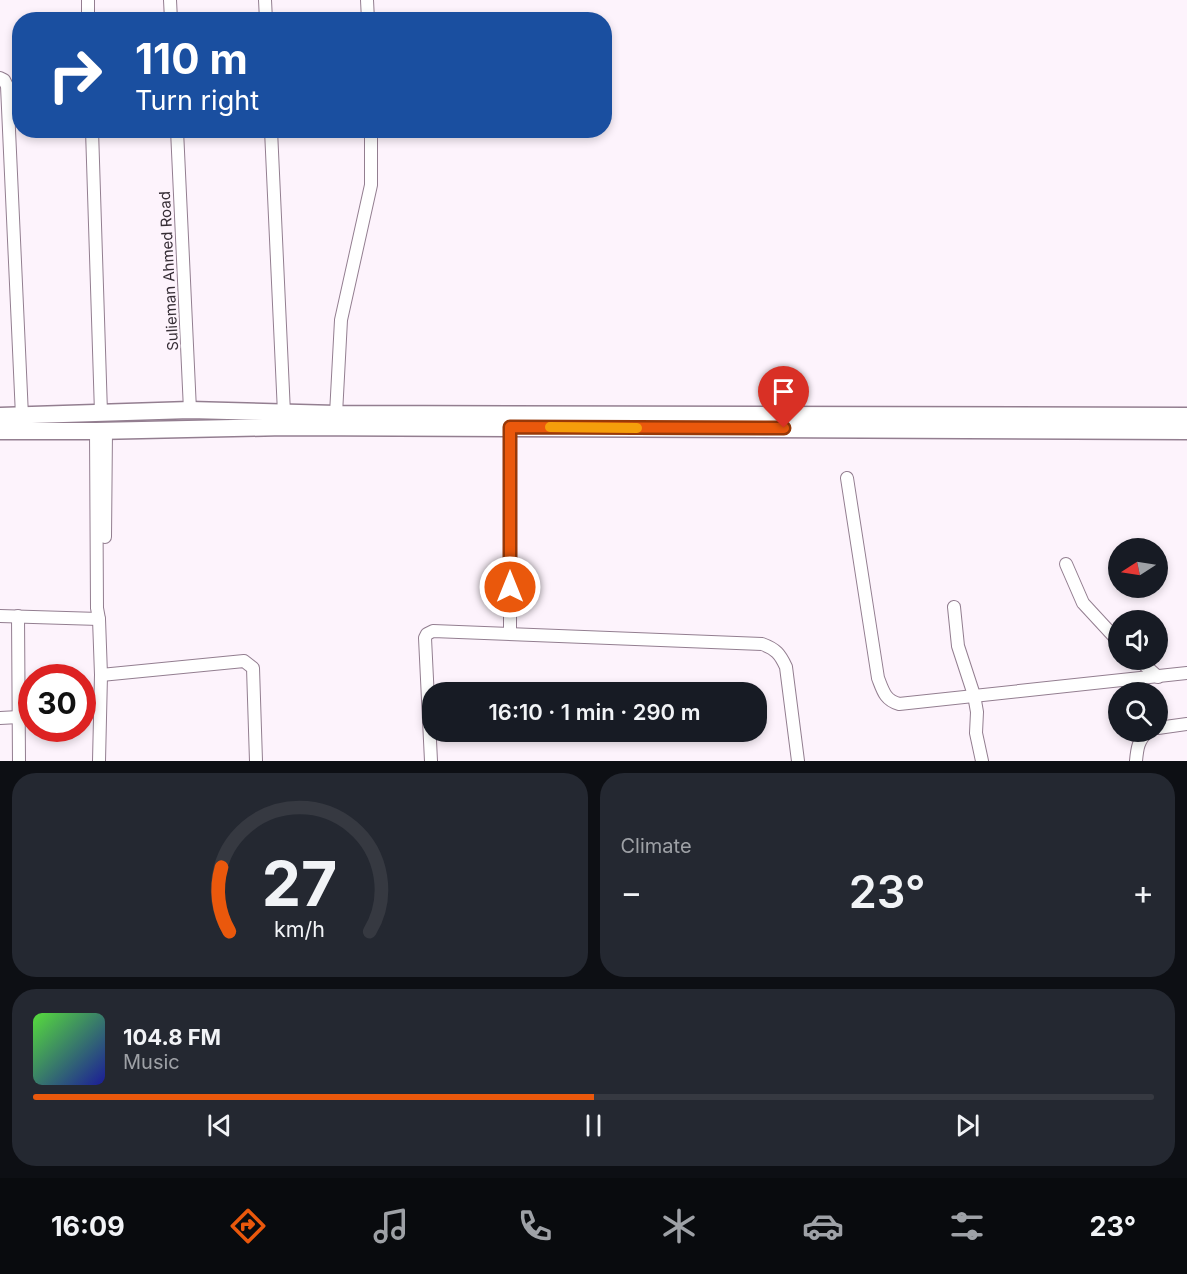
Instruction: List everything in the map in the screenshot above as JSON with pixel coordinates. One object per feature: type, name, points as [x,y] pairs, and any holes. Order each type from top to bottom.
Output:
[{"type":"street","points":[[0,78],[7,86],[22,416]]},
{"type":"street","points":[[92,138],[100,413]]},
{"type":"street","name":"Sulieman Ahmed Road","points":[[177,138],[190,410]]},
{"type":"street","points":[[271,138],[284,413]]},
{"type":"street","points":[[336,414],[341,320],[371,185],[371,138]]},
{"type":"street","points":[[0,416],[190,410],[240,420],[510,427],[1187,431]]},
{"type":"street","points":[[0,431],[101,431],[240,420],[284,413],[1187,416]]},
{"type":"street","points":[[510,427],[510,633]]},
{"type":"street","points":[[99,761],[101,675],[97,608],[101,431]]},
{"type":"street","points":[[847,478],[878,678],[884,695],[891,702],[899,704],[1187,673]]},
{"type":"street","points":[[1066,564],[1083,603],[1108,630]]},
{"type":"street","points":[[954,607],[958,646],[974,695],[977,712],[976,733],[982,761]]},
{"type":"street","points":[[0,616],[99,619]]},
{"type":"street","points":[[18,616],[18,664]]},
{"type":"street","points":[[431,761],[425,638],[433,631],[762,644],[775,648],[786,667],[798,761]]},
{"type":"street","points":[[101,675],[244,662],[253,668],[255,761]]},
{"type":"street","points":[[1150,670],[1158,677]]},
{"type":"street","points":[[0,718],[18,717]]},
{"type":"street","points":[[1168,727],[1187,724]]},
{"type":"street","points":[[19,742],[19,761]]},
{"type":"street","points":[[1136,761],[1140,742]]},
{"type":"slow traffic","points":[[550,427],[637,428]]},
{"type":"route","points":[[510,587],[510,427],[784,428]]}]
